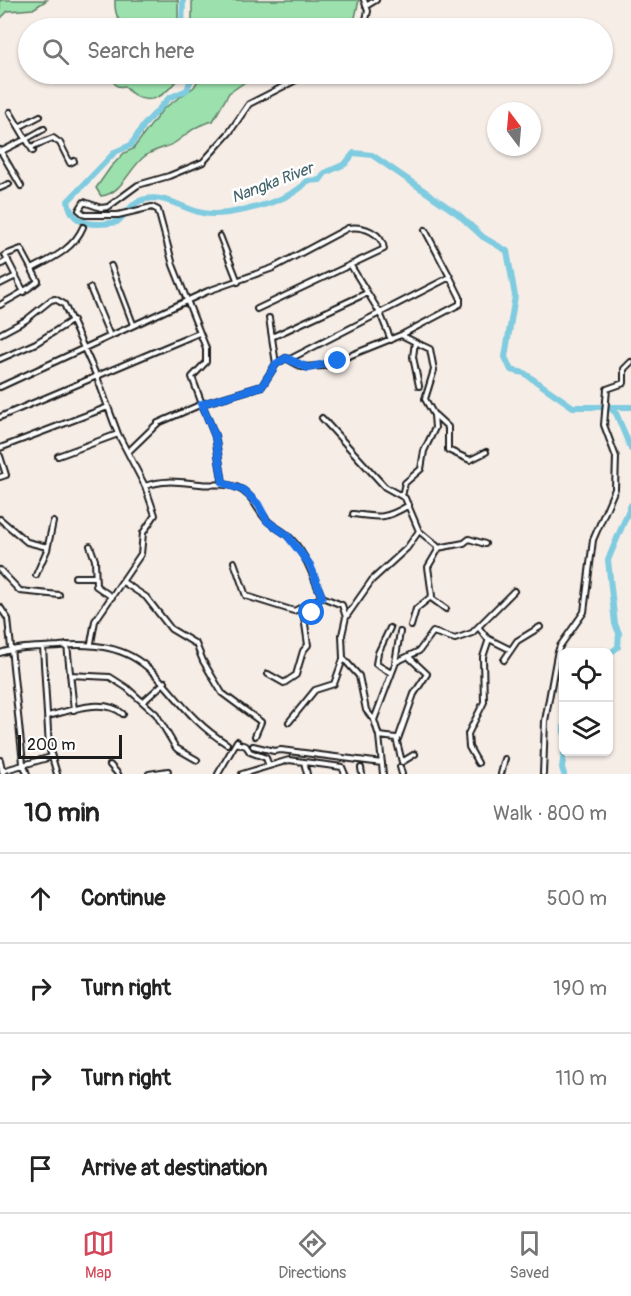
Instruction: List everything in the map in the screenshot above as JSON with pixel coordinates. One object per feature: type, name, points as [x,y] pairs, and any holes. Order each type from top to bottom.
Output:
[{"type":"street","points":[[364,0],[368,11],[366,18]]},
{"type":"street","points":[[366,6],[376,0]]},
{"type":"street","points":[[223,483],[215,436],[192,376],[206,362],[207,357],[189,300],[173,265],[158,210],[153,207],[130,213],[85,215],[79,206],[87,202],[101,208],[108,207],[138,185],[202,162],[229,133],[249,104],[288,84]]},
{"type":"street","points":[[10,112],[32,149],[53,138],[60,143],[70,162],[74,161]]},
{"type":"street","points":[[19,127],[40,116]]},
{"type":"street","points":[[21,186],[0,151],[44,129]]},
{"type":"street","points":[[0,188],[9,184]]},
{"type":"street","points":[[32,269],[54,259],[80,234],[83,227]]},
{"type":"street","points":[[0,387],[85,349],[133,324],[273,268],[348,228],[359,227],[372,232],[383,242],[384,249],[257,309]]},
{"type":"street","points":[[290,359],[302,367],[324,366],[391,340],[460,304],[460,297],[425,230]]},
{"type":"street","points":[[220,236],[238,282]]},
{"type":"street","points":[[0,305],[24,291],[38,281],[21,249],[5,255],[24,291]]},
{"type":"street","points":[[0,265],[9,260]]},
{"type":"street","points":[[111,266],[133,324]]},
{"type":"street","points":[[351,266],[380,314],[391,340]]},
{"type":"street","points":[[0,284],[16,276]]},
{"type":"street","points":[[276,364],[450,277]]},
{"type":"street","points":[[90,288],[110,336]]},
{"type":"street","points":[[274,336],[367,293]]},
{"type":"street","points":[[0,334],[26,320],[55,299],[64,304],[97,377],[118,434],[145,486],[155,515],[143,533],[141,554],[95,621],[91,644]]},
{"type":"street","points":[[128,452],[158,423],[202,404],[262,386],[276,364],[274,336],[269,318]]},
{"type":"street","points":[[0,359],[36,343],[73,320]]},
{"type":"street","points":[[0,417],[200,333]]},
{"type":"street","points":[[401,335],[430,349],[434,362],[425,399],[434,415],[435,428],[424,451],[421,469],[405,483],[402,496]]},
{"type":"street","points":[[415,342],[413,357],[418,387]]},
{"type":"street","points":[[543,774],[545,721],[557,655],[560,646],[584,612],[593,540],[615,489],[616,457],[604,425],[607,389],[619,387],[624,383],[624,369],[631,362]]},
{"type":"street","points":[[0,448],[108,407]]},
{"type":"street","points":[[434,415],[443,420],[448,427],[448,450],[467,459],[486,452]]},
{"type":"street","points":[[322,417],[385,487],[402,496],[410,505],[419,531],[438,548]]},
{"type":"street","points":[[58,456],[118,434]]},
{"type":"street","points":[[0,456],[6,475],[0,477]]},
{"type":"street","points":[[145,486],[167,480],[206,485],[223,483],[243,490],[258,504],[267,521],[287,535],[310,565],[322,597],[342,605],[346,617]]},
{"type":"street","points":[[353,514],[389,517],[410,505]]},
{"type":"street","points":[[0,519],[27,542],[47,547]]},
{"type":"street","points":[[36,575],[47,547],[53,522]]},
{"type":"street","points":[[290,722],[315,690],[334,684],[343,658],[342,635],[346,617],[372,580],[406,549],[419,531]]},
{"type":"street","points":[[438,548],[464,543],[469,539],[485,544]]},
{"type":"street","points":[[90,546],[95,560],[96,586],[112,597]]},
{"type":"street","points":[[411,626],[416,609],[431,598],[432,586],[428,567],[438,548]]},
{"type":"street","points":[[234,562],[246,596],[294,611],[322,597]]},
{"type":"street","points":[[0,571],[21,591],[59,595]]},
{"type":"street","points":[[75,577],[94,577]]},
{"type":"street","points":[[123,582],[146,597],[171,629],[196,644],[202,662],[222,693],[261,722],[255,736]]},
{"type":"street","points":[[395,664],[410,658],[419,651],[433,632],[455,639],[479,628],[514,591]]},
{"type":"street","points":[[431,598],[446,609]]},
{"type":"street","points":[[268,674],[284,682],[296,675],[308,645],[304,617],[315,610],[316,601]]},
{"type":"street","points":[[0,607],[6,614],[9,632],[23,763],[27,774]]},
{"type":"street","points":[[390,627],[378,653],[376,664],[391,674]]},
{"type":"street","points":[[504,660],[525,634],[540,627]]},
{"type":"street","points":[[479,628],[489,639],[511,650]]},
{"type":"street","points":[[374,720],[395,664],[400,632]]},
{"type":"street","points":[[478,764],[469,747],[468,734],[484,702],[483,657],[489,639]]},
{"type":"street","points":[[67,645],[74,710]]},
{"type":"street","points":[[0,653],[67,645],[108,646],[145,664],[165,682],[197,722],[227,744]]},
{"type":"street","points":[[43,647],[51,757],[57,774]]},
{"type":"street","points":[[343,658],[359,676],[366,710],[374,720],[379,736],[383,774]]},
{"type":"street","points":[[410,658],[427,674],[414,694],[398,740],[402,762],[415,754]]},
{"type":"street","points":[[69,675],[110,677],[144,701],[156,714],[176,748],[197,760]]},
{"type":"street","points":[[144,701],[165,682]]},
{"type":"street","points":[[48,716],[99,706],[112,708],[123,714]]},
{"type":"street","points":[[379,736],[398,740]]},
{"type":"street","points":[[219,774],[237,742],[246,746],[248,755],[266,758],[269,766]]},
{"type":"street","points":[[252,746],[276,752],[281,750],[382,763]]},
{"type":"street","points":[[0,760],[2,772],[23,763],[51,757]]},
{"type":"street","points":[[501,774],[505,759]]},
{"type":"street","points":[[242,774],[289,760],[342,767],[345,774]]},
{"type":"street","points":[[304,762],[306,774]]},
{"type":"street","points":[[110,765],[118,774]]},
{"type":"street","points":[[400,767],[402,774]]},
{"type":"street","points":[[361,768],[362,774]]},
{"type":"street","points":[[149,774],[168,771]]},
{"type":"green space","points":[[0,0],[47,0],[33,9],[8,11],[0,19]]},
{"type":"green space","points":[[115,0],[178,0],[178,18],[119,18]]},
{"type":"green space","points":[[192,0],[359,0],[355,18],[192,18]]},
{"type":"green space","points":[[115,84],[173,84],[162,95],[148,99],[140,98],[125,87]]},
{"type":"green space","points":[[196,84],[242,84],[229,93],[213,121],[196,127],[172,144],[145,156],[120,186],[101,196],[96,188],[110,168],[124,153],[133,149],[163,109]]},
{"type":"waterway","name":"Nangka River","points":[[182,18],[183,0]]},
{"type":"waterway","name":"Nangka River","points":[[189,84],[187,90],[169,98],[144,125],[131,145],[115,152],[68,201],[74,216],[93,224],[117,222],[137,202],[154,198],[203,213],[228,213],[243,210],[275,201],[300,188],[307,181],[320,180],[325,173],[345,164],[354,153],[372,155],[458,214],[483,237],[507,251],[515,296],[505,357],[511,370],[524,373],[573,407],[631,407]]},
{"type":"waterway","points":[[611,409],[616,413],[631,449]]},
{"type":"waterway","points":[[613,651],[618,647],[619,633],[615,624],[608,560],[631,505]]},
{"type":"waterway","points":[[564,756],[562,768],[564,774]]},
{"type":"route","points":[[312,613],[315,610],[316,601],[322,597],[310,565],[287,535],[267,521],[258,504],[243,490],[223,483],[215,436],[202,404],[262,386],[276,364],[286,358],[308,368],[338,361]]}]
